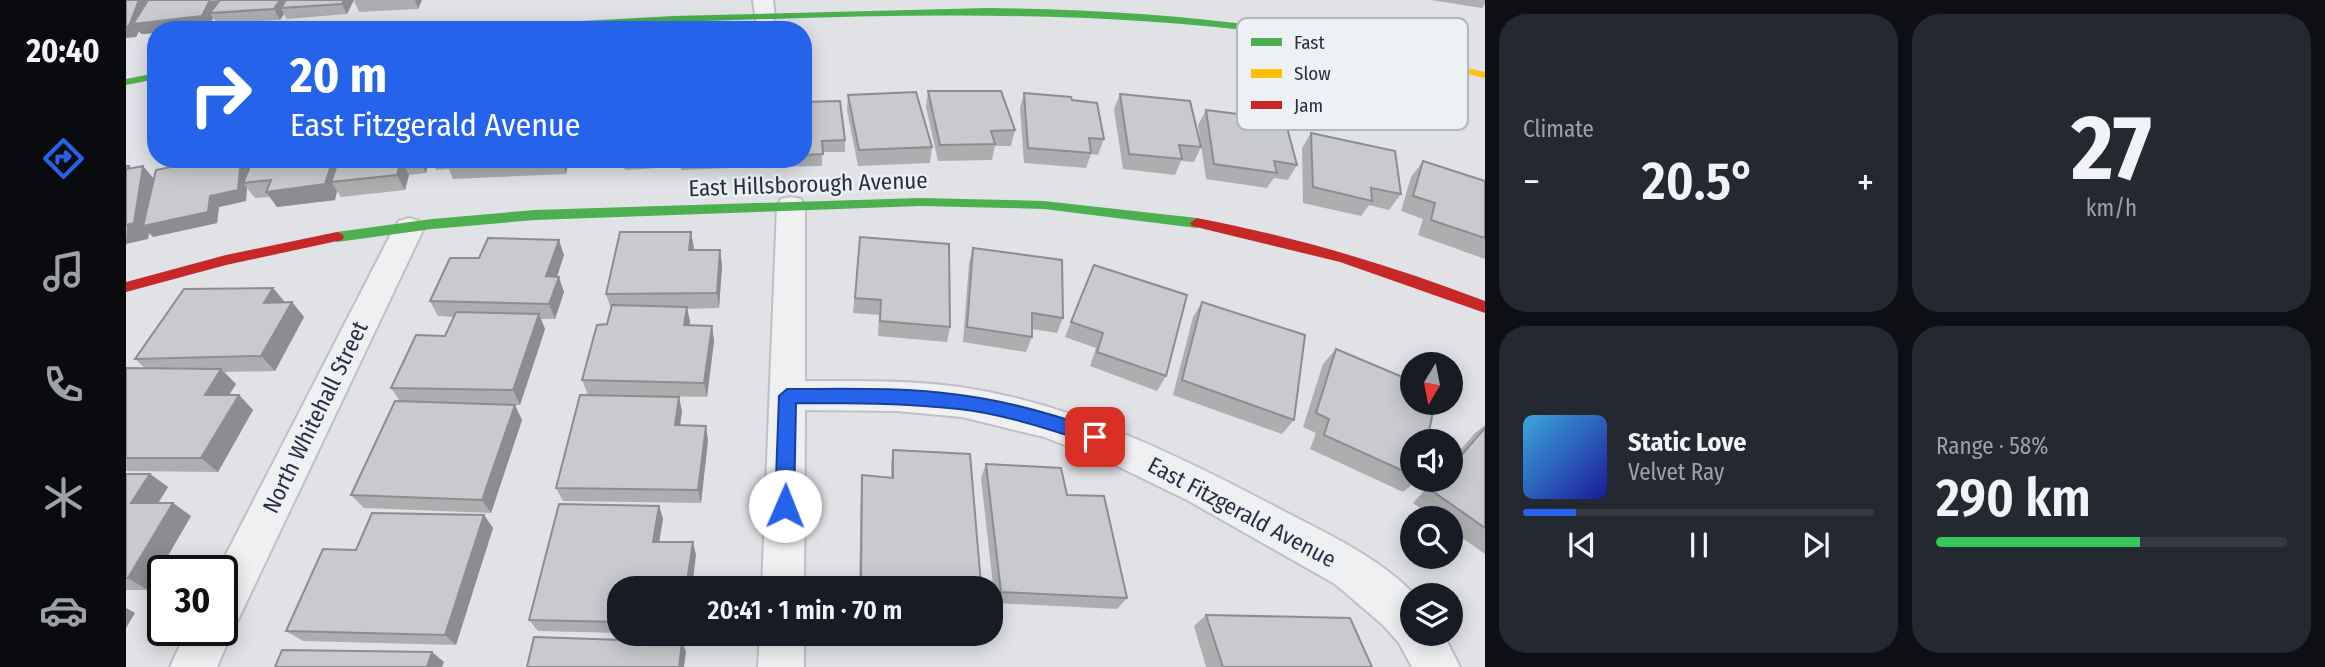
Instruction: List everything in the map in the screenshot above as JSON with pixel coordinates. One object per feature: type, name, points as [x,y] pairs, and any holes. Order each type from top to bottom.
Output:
[{"type":"main road","points":[[589,21],[763,8],[1019,8],[1117,12],[1237,25]]},
{"type":"main road","points":[[126,82],[147,78]]},
{"type":"main road","name":"East Hillsborough Avenue","points":[[126,287],[231,260],[409,228],[534,215],[979,202],[1149,217],[1306,244],[1370,262],[1485,307]]},
{"type":"street","points":[[783,576],[791,206]]},
{"type":"street","name":"North Whitehall Street","points":[[238,575],[409,228]]},
{"type":"street","name":"East Fitzgerald Avenue","points":[[787,396],[893,397],[947,401],[1025,415],[1095,437],[1150,461],[1367,579],[1400,608]]},
{"type":"street","points":[[193,667],[203,646]]},
{"type":"street","points":[[781,667],[782,646]]},
{"type":"street","points":[[1425,646],[1437,667]]},
{"type":"building","points":[[126,0],[139,0],[129,26],[126,26]]},
{"type":"building","points":[[148,0],[210,0],[202,16],[133,24]]},
{"type":"building","points":[[220,0],[280,0],[274,9],[210,13]]},
{"type":"building","points":[[286,0],[344,0],[342,4],[281,8]]},
{"type":"building","points":[[928,91],[1001,91],[1015,130],[991,131],[995,144],[940,145]]},
{"type":"building","points":[[916,92],[932,147],[859,150],[848,95]]},
{"type":"building","points":[[1024,93],[1071,97],[1072,100],[1097,103],[1104,139],[1089,138],[1091,153],[1028,148]]},
{"type":"building","points":[[1120,94],[1190,101],[1201,147],[1179,145],[1182,159],[1129,154]]},
{"type":"building","points":[[840,101],[845,140],[822,141],[823,154],[812,155],[812,102]]},
{"type":"building","points":[[1206,110],[1237,114],[1237,130],[1288,130],[1297,165],[1274,161],[1277,173],[1214,164]]},
{"type":"building","points":[[1311,133],[1395,151],[1401,194],[1371,188],[1372,201],[1313,187]]},
{"type":"building","points":[[1423,161],[1485,181],[1485,238],[1431,220],[1435,203],[1413,196]]},
{"type":"building","points":[[126,166],[129,166],[128,169],[143,166],[134,223],[126,225]]},
{"type":"building","points":[[240,168],[238,190],[210,196],[208,212],[143,226],[156,170]]},
{"type":"building","points":[[249,168],[330,168],[325,184],[266,192],[271,180],[243,183]]},
{"type":"building","points":[[336,168],[399,168],[397,175],[331,182]]},
{"type":"building","points":[[620,232],[691,232],[689,250],[720,250],[717,293],[606,294]]},
{"type":"building","points":[[860,237],[949,244],[950,327],[880,321],[881,300],[855,298]]},
{"type":"building","points":[[488,238],[559,240],[546,276],[559,277],[549,304],[430,301],[450,258],[479,258]]},
{"type":"building","points":[[973,248],[1062,260],[1063,318],[1032,313],[1032,337],[967,327]]},
{"type":"building","points":[[1094,265],[1187,295],[1166,376],[1097,352],[1103,333],[1071,322]]},
{"type":"building","points":[[273,288],[264,303],[292,302],[261,356],[135,359],[184,289]]},
{"type":"building","points":[[1202,302],[1305,335],[1294,420],[1182,380]]},
{"type":"building","points":[[612,305],[687,307],[684,325],[712,326],[704,383],[582,380],[597,325],[607,324]]},
{"type":"building","points":[[456,312],[539,314],[513,390],[391,388],[416,335],[445,336]]},
{"type":"building","points":[[1336,349],[1400,376],[1400,415],[1432,415],[1429,429],[1400,429],[1400,470],[1324,435],[1329,419],[1316,413]]},
{"type":"building","points":[[126,368],[221,369],[205,395],[239,395],[201,458],[126,458]]},
{"type":"building","points":[[580,395],[679,397],[675,425],[706,426],[698,490],[556,488]]},
{"type":"building","points":[[395,401],[515,405],[482,500],[351,495]]},
{"type":"building","points":[[1485,428],[1485,528],[1463,513],[1463,506],[1454,506],[1434,492],[1463,492],[1463,453]]},
{"type":"building","points":[[893,450],[970,454],[980,576],[861,576],[862,475],[893,478]]},
{"type":"building","points":[[986,464],[1061,468],[1067,495],[1104,496],[1127,598],[1003,592],[1003,576],[999,576]]},
{"type":"building","points":[[126,474],[150,474],[131,503],[173,503],[128,578],[126,578]]},
{"type":"building","points":[[559,504],[659,506],[653,542],[693,542],[688,576],[607,576],[607,622],[529,620]]},
{"type":"building","points":[[372,513],[484,515],[445,635],[286,631],[323,549],[356,550]]},
{"type":"building","points":[[1206,615],[1350,618],[1372,667],[1223,667]]},
{"type":"building","points":[[534,637],[607,639],[607,646],[682,646],[679,667],[527,667]]},
{"type":"building","points":[[282,650],[432,652],[427,667],[275,667]]},
{"type":"traffic: fast","points":[[633,21],[988,11],[1115,14],[1237,26]]},
{"type":"traffic: fast","points":[[126,82],[147,78]]},
{"type":"traffic: fast","points":[[337,237],[432,224],[535,215],[920,202],[1044,205],[1197,223]]},
{"type":"traffic: slow","points":[[1468,71],[1485,75]]},
{"type":"traffic: jam","points":[[1197,223],[1271,238],[1343,258],[1414,280],[1485,307]]},
{"type":"traffic: jam","points":[[126,287],[226,260],[337,237]]},
{"type":"route","points":[[785,506],[787,396],[893,397],[961,402],[1025,415],[1095,437]]}]
